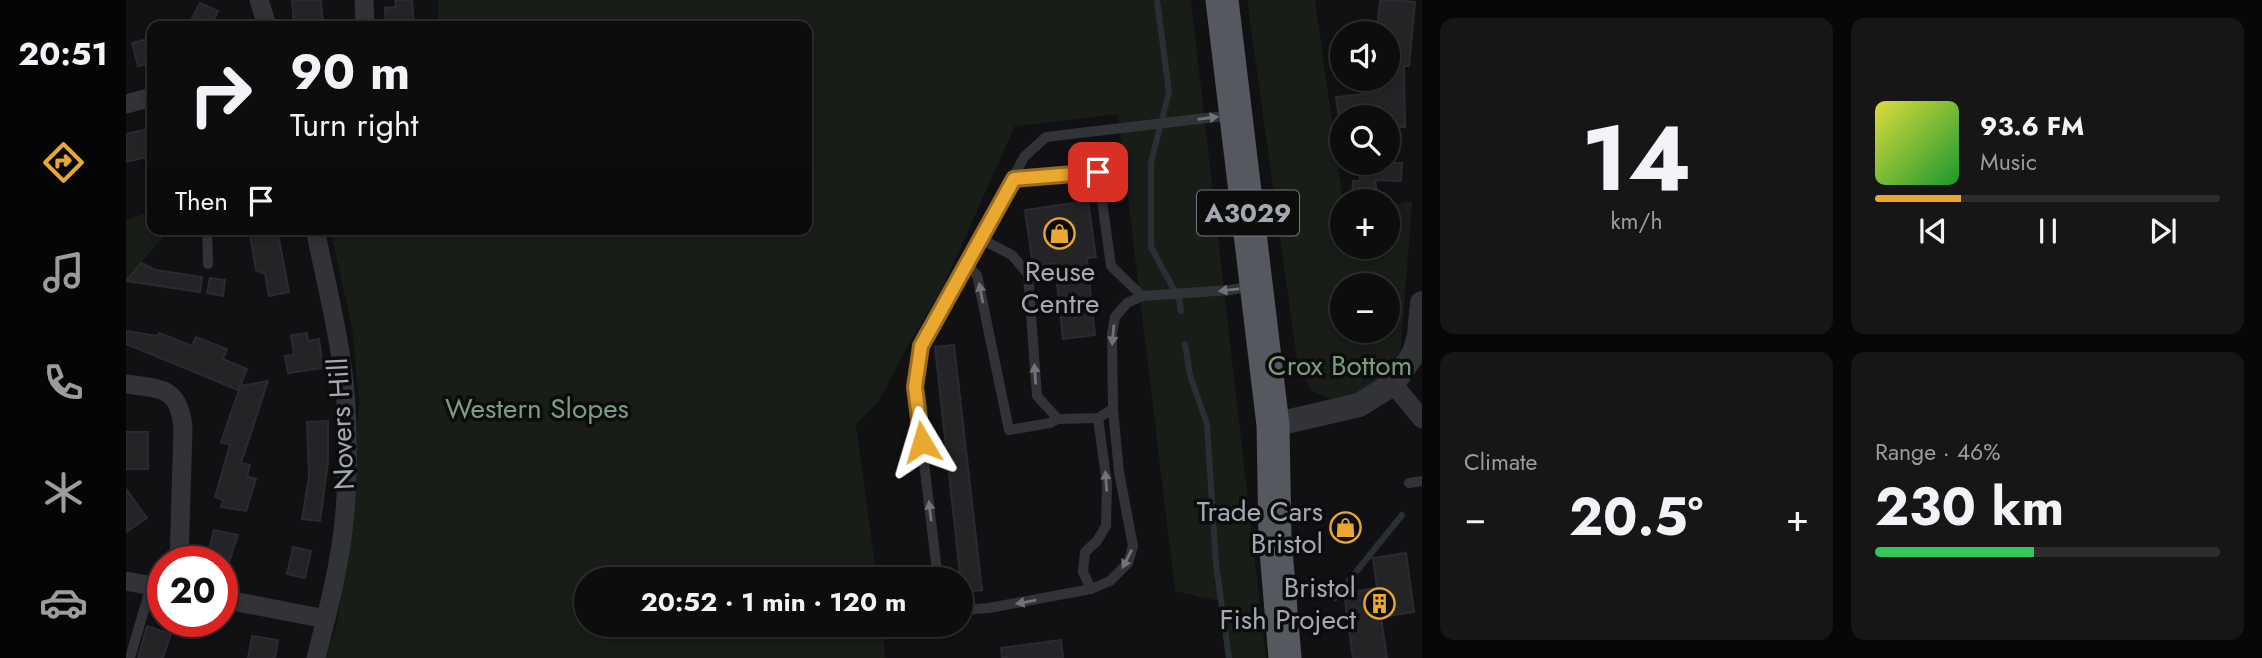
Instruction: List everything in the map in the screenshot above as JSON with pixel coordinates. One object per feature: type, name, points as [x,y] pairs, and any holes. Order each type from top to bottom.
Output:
[{"type":"highway","name":"A3029","points":[[1222,0],[1273,425],[1275,539],[1286,658]]},
{"type":"street","points":[[259,0],[265,21]]},
{"type":"street","points":[[364,0],[365,21]]},
{"type":"street","points":[[126,104],[147,98]]},
{"type":"street","name":"Novers Hill","points":[[316,235],[335,324],[346,403],[344,522],[316,658]]},
{"type":"street","points":[[1273,425],[1359,405],[1393,384],[1414,353],[1422,303]]},
{"type":"street","points":[[126,384],[158,388],[174,397],[181,411],[183,428],[179,546]]},
{"type":"street","points":[[1393,384],[1422,419]]},
{"type":"street","points":[[126,581],[147,585]]},
{"type":"street","points":[[238,602],[326,619]]},
{"type":"lane","points":[[937,567],[915,387],[921,346],[1024,157],[1046,137],[1236,114]]},
{"type":"lane","points":[[1014,179],[1098,172],[1111,266],[1142,296]]},
{"type":"lane","points":[[207,235],[208,264]]},
{"type":"lane","points":[[981,239],[1012,256],[1028,274],[1037,396],[1058,419]]},
{"type":"lane","points":[[967,265],[977,275],[1009,430],[1050,424],[1058,419],[1098,418],[1113,409]]},
{"type":"lane","points":[[973,609],[1091,589],[1110,581],[1128,563],[1133,546],[1119,472],[1113,409],[1112,333],[1115,317],[1127,303],[1142,296],[1257,285]]},
{"type":"lane","points":[[1091,589],[1083,572],[1084,552],[1097,541],[1105,526],[1107,484],[1098,418]]},
{"type":"lane","points":[[1409,483],[1422,481]]},
{"type":"lane","points":[[130,658],[147,613]]},
{"type":"green space","name":"Western Slopes","points":[[438,0],[1191,0],[1266,658],[1227,658],[1219,601],[1175,591],[1118,114],[1015,126],[942,289],[878,402],[856,425],[875,567],[574,567],[574,637],[884,637],[885,658],[326,658],[337,623],[351,519],[359,402],[352,327],[331,235],[812,235],[812,21],[438,21]]},
{"type":"green space","name":"Crox Bottom","points":[[1247,0],[1315,0],[1330,108],[1330,175],[1339,175],[1341,189],[1330,189],[1330,259],[1400,259],[1400,204],[1412,201],[1401,348],[1384,375],[1360,397],[1336,401],[1310,390],[1297,360]]},
{"type":"green space","points":[[147,213],[147,235],[165,235],[126,280],[126,220]]},
{"type":"building","points":[[292,0],[321,0],[323,21],[294,21]]},
{"type":"building","points":[[395,0],[412,0],[414,21],[386,21],[385,8],[396,7]]},
{"type":"building","points":[[1380,1],[1415,2],[1409,66],[1404,66],[1405,127],[1400,127],[1400,105],[1337,105],[1336,97],[1400,91],[1400,21],[1378,21]]},
{"type":"building","points":[[200,3],[218,11],[213,21],[191,21]]},
{"type":"building","points":[[147,39],[147,64],[138,66],[132,43]]},
{"type":"building","points":[[147,129],[147,157],[126,162],[126,134]]},
{"type":"building","points":[[1402,163],[1401,181],[1375,180],[1376,189],[1353,189],[1353,181],[1360,181],[1360,175],[1400,175]]},
{"type":"building","points":[[1088,201],[1096,257],[1087,258],[1095,335],[1063,339],[1055,263],[1033,267],[1025,210]]},
{"type":"building","points":[[250,235],[278,235],[289,292],[269,296],[265,274],[256,270]]},
{"type":"building","points":[[141,263],[156,270],[202,277],[200,292],[126,281]]},
{"type":"building","points":[[210,278],[225,280],[223,296],[207,293]]},
{"type":"building","points":[[126,331],[157,336],[159,333],[192,346],[196,337],[227,349],[223,359],[247,369],[240,386],[268,381],[241,463],[250,465],[247,476],[256,479],[246,511],[221,507],[223,500],[215,497],[230,445],[221,442],[240,387],[238,390],[126,344]]},
{"type":"building","points":[[307,333],[308,341],[319,339],[323,368],[288,373],[285,356],[294,355],[291,335]]},
{"type":"building","points":[[954,345],[982,590],[973,591],[973,567],[959,567],[935,347]]},
{"type":"building","points":[[328,421],[328,462],[320,521],[302,519],[309,477],[307,422]]},
{"type":"building","points":[[126,432],[148,432],[148,469],[126,469]]},
{"type":"building","points":[[126,489],[147,518],[126,532]]},
{"type":"building","points":[[214,530],[238,535],[234,546],[210,546]]},
{"type":"building","points":[[293,547],[311,551],[305,578],[287,574]]},
{"type":"building","name":"Bristol Fish Project","points":[[1406,553],[1414,612],[1381,617],[1387,658],[1353,658],[1344,593],[1377,588],[1373,558]]},
{"type":"building","points":[[147,626],[147,637],[170,637],[163,658],[138,658]]},
{"type":"building","points":[[252,636],[278,640],[275,658],[248,658]]},
{"type":"building","points":[[1061,640],[1063,658],[1002,658],[1001,648]]},
{"type":"waterway","points":[[1157,0],[1169,92],[1151,162],[1151,247],[1179,299],[1181,311]]},
{"type":"waterway","points":[[1185,344],[1190,375],[1207,424],[1216,564],[1229,658]]},
{"type":"waterway","points":[[1335,598],[1402,515]]},
{"type":"place","name":"Reuse Centre","points":[[1060,234]]},
{"type":"place","name":"Trade Cars Bristol","points":[[1346,527]]},
{"type":"place","name":"Bristol Fish Project","points":[[1379,603]]},
{"type":"route","points":[[922,442],[915,387],[921,346],[1014,179],[1098,172]]}]
